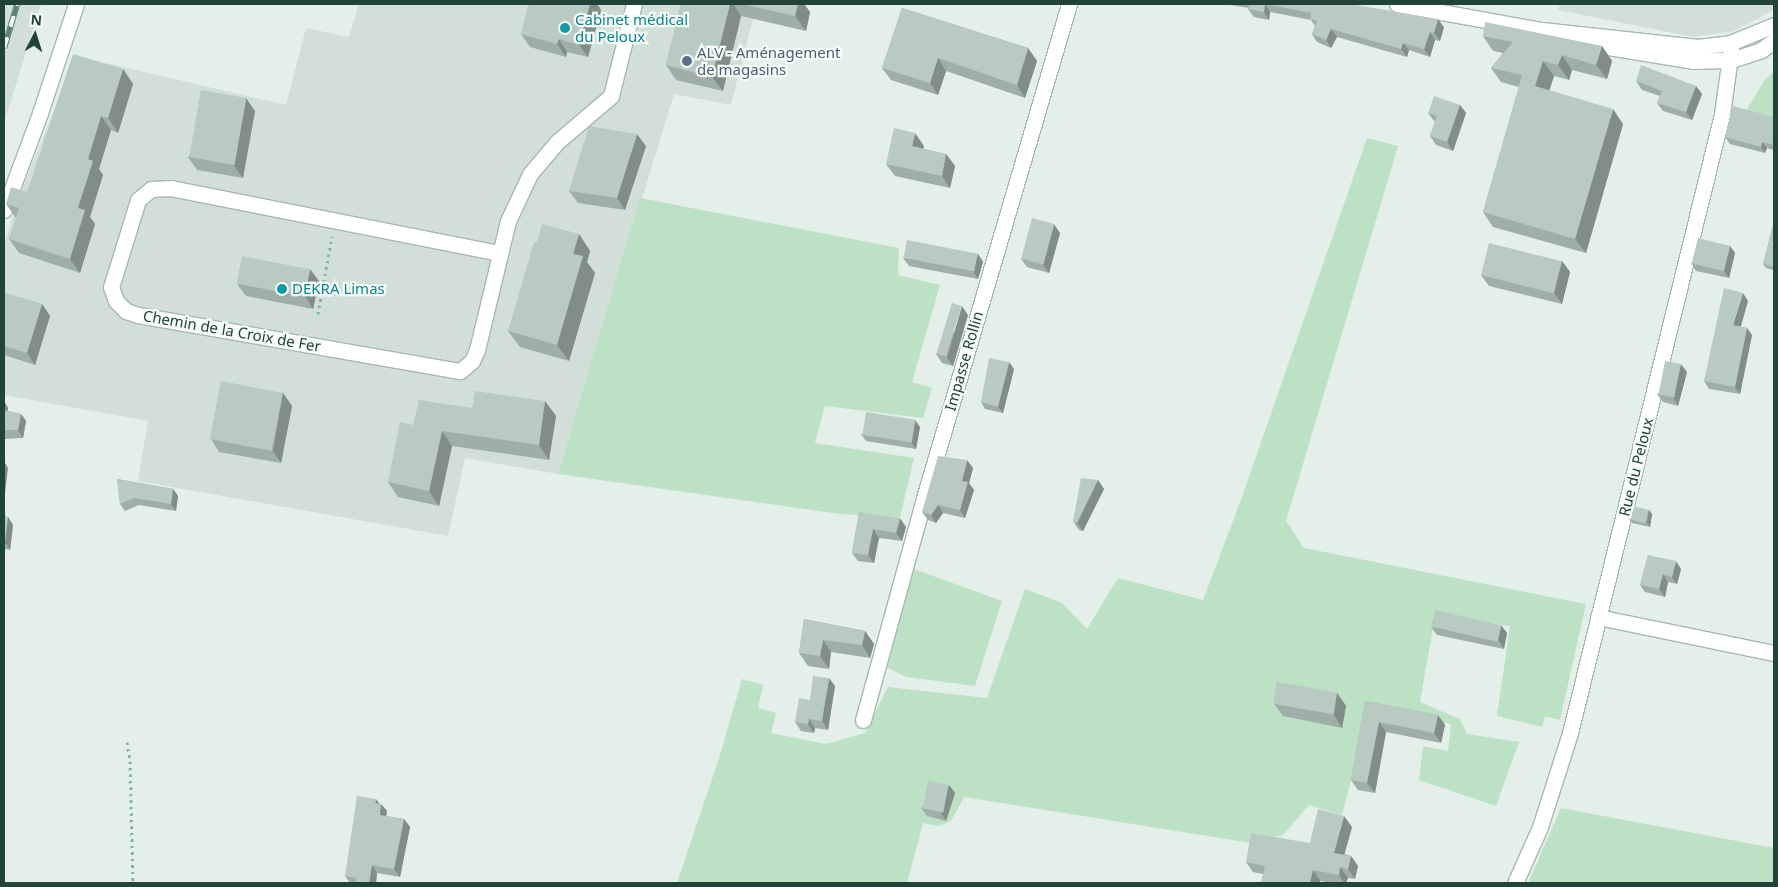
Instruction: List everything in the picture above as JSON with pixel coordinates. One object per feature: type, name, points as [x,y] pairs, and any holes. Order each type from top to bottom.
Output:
[{"type":"street","points":[[4,210],[40,113],[76,4]]},
{"type":"street","name":"Chemin de la Croix de Fer","points":[[499,252],[172,188],[151,189],[138,200],[111,287],[116,300],[126,311],[138,315],[460,371],[472,361],[477,350],[499,252],[508,222],[530,174],[557,142],[611,96],[618,76],[634,4]]},
{"type":"street","name":"Impasse Rollin","points":[[863,720],[924,498],[1069,4]]},
{"type":"street","points":[[1397,4],[1542,30],[1698,47],[1730,43],[1774,25]]},
{"type":"street","points":[[1542,30],[1591,45],[1650,56],[1694,61],[1731,60],[1761,50],[1774,41]]},
{"type":"street","name":"Rue du Peloux","points":[[1515,883],[1540,827],[1570,733],[1673,321],[1722,114],[1731,60],[1730,43]]},
{"type":"street","points":[[1598,617],[1774,653]]},
{"type":"path","points":[[318,314],[334,220]]},
{"type":"path","points":[[127,742],[130,761],[133,883]]},
{"type":"shaded area","points":[[4,4],[41,4],[4,123]]},
{"type":"shaded area","points":[[359,4],[757,4],[731,105],[674,94],[558,474],[465,458],[448,536],[138,481],[148,421],[4,395],[4,246],[16,204],[76,56],[286,105],[306,28],[349,37]]},
{"type":"shaded area","points":[[1560,4],[1774,4],[1774,10],[1734,31],[1693,37],[1558,10]]},
{"type":"green space","points":[[1774,71],[1774,119],[1746,111],[1764,81]]},
{"type":"green space","points":[[1367,138],[1398,146],[1286,521],[1304,548],[1586,604],[1560,720],[1545,716],[1542,727],[1497,716],[1510,626],[1435,616],[1420,702],[1460,719],[1467,734],[1519,742],[1496,806],[1419,780],[1423,746],[1448,751],[1451,724],[1370,707],[1342,815],[1309,805],[1283,835],[1251,843],[964,797],[951,821],[938,826],[923,823],[907,883],[677,883],[720,755],[742,679],[763,685],[758,708],[776,713],[771,733],[826,744],[865,733],[888,687],[987,698],[1025,589],[1062,603],[1087,629],[1118,578],[1203,600],[1242,497]]},
{"type":"green space","points":[[640,198],[899,248],[898,275],[940,285],[912,382],[932,388],[923,418],[825,406],[815,443],[914,458],[900,517],[840,514],[558,474]]},
{"type":"green space","points":[[914,569],[1002,601],[975,686],[906,677],[884,666]]},
{"type":"green space","points":[[1561,808],[1774,848],[1774,883],[1528,883]]},
{"type":"building","points":[[529,4],[590,4],[579,45],[559,39],[557,44],[521,34]]},
{"type":"building","points":[[681,4],[730,4],[712,77],[666,65]]},
{"type":"building","points":[[742,4],[798,4],[795,16]]},
{"type":"building","points":[[1250,4],[1265,4],[1264,12],[1248,9]]},
{"type":"building","points":[[1265,4],[1350,4],[1438,19],[1434,33],[1430,32],[1424,49],[1403,43],[1401,49],[1331,29],[1326,40],[1312,34],[1317,21],[1310,19],[1311,13]]},
{"type":"building","points":[[902,8],[1028,48],[1017,85],[938,58],[930,83],[882,68]]},
{"type":"building","points":[[1485,22],[1602,46],[1596,65],[1562,55],[1558,65],[1543,61],[1535,86],[1613,109],[1575,239],[1483,212],[1522,75],[1491,68],[1513,42],[1483,36]]},
{"type":"building","points":[[73,54],[123,69],[108,118],[101,116],[88,159],[93,161],[78,208],[85,210],[70,259],[9,239],[19,208],[6,204],[11,187],[27,192]]},
{"type":"building","points":[[1641,65],[1696,86],[1686,112],[1657,103],[1662,91],[1636,81]]},
{"type":"building","points":[[201,90],[246,98],[234,165],[189,157]]},
{"type":"building","points":[[1434,96],[1460,105],[1447,142],[1430,136],[1437,116],[1428,113]]},
{"type":"building","points":[[1733,106],[1774,117],[1774,145],[1762,142],[1761,147],[1725,137]]},
{"type":"building","points":[[589,126],[637,134],[617,198],[569,191]]},
{"type":"building","points":[[894,128],[915,133],[912,146],[946,154],[942,176],[886,164]]},
{"type":"building","points":[[1032,218],[1054,224],[1043,265],[1021,259]]},
{"type":"building","points":[[1774,221],[1774,267],[1763,264]]},
{"type":"building","points":[[542,224],[579,234],[573,254],[583,256],[557,345],[508,331],[534,242],[537,243]]},
{"type":"building","points":[[1698,238],[1730,246],[1724,271],[1692,263]]},
{"type":"building","points":[[907,240],[978,254],[974,271],[904,258]]},
{"type":"building","points":[[1489,243],[1562,261],[1554,293],[1481,275]]},
{"type":"building","points":[[242,256],[310,269],[304,297],[237,283]]},
{"type":"building","points":[[1724,288],[1743,293],[1733,325],[1747,328],[1735,387],[1704,381]]},
{"type":"building","points":[[4,293],[42,304],[27,353],[4,346]]},
{"type":"building","points":[[952,303],[962,306],[946,357],[937,354]]},
{"type":"building","points":[[989,358],[1009,362],[998,407],[981,402]]},
{"type":"building","points":[[1665,361],[1681,364],[1674,397],[1659,394]]},
{"type":"building","points":[[221,381],[283,393],[272,451],[210,439]]},
{"type":"building","points":[[475,391],[545,401],[539,445],[442,431],[429,491],[388,482],[400,422],[413,425],[419,400],[472,408]]},
{"type":"building","points":[[4,410],[21,414],[18,430],[4,430]]},
{"type":"building","points":[[866,412],[915,420],[912,443],[862,435]]},
{"type":"building","points":[[938,456],[967,460],[962,481],[968,482],[960,510],[938,505],[931,515],[922,512]]},
{"type":"building","points":[[1081,478],[1098,480],[1077,523],[1073,521]]},
{"type":"building","points":[[117,479],[173,489],[171,504],[134,498],[120,504]]},
{"type":"building","points":[[1633,506],[1649,510],[1645,523],[1630,520]]},
{"type":"building","points":[[859,512],[900,518],[896,533],[873,529],[868,555],[852,553]]},
{"type":"building","points":[[4,516],[8,517],[5,542],[4,542]]},
{"type":"building","points":[[1648,555],[1676,561],[1672,577],[1663,574],[1659,589],[1640,585]]},
{"type":"building","points":[[1435,610],[1501,625],[1497,642],[1431,627]]},
{"type":"building","points":[[804,619],[865,631],[862,645],[823,640],[820,656],[799,653]]},
{"type":"building","points":[[813,676],[829,678],[822,721],[809,719],[808,724],[795,722],[799,698],[810,700]]},
{"type":"building","points":[[1277,682],[1337,693],[1333,714],[1273,704]]},
{"type":"building","points":[[1365,701],[1438,715],[1434,733],[1379,722],[1367,783],[1351,780]]},
{"type":"building","points":[[928,781],[949,785],[943,812],[923,808]]},
{"type":"building","points":[[357,796],[376,799],[375,803],[381,804],[380,815],[404,819],[394,869],[372,865],[369,883],[356,883],[356,878],[345,876]]},
{"type":"building","points":[[1318,809],[1344,816],[1334,853],[1351,856],[1348,869],[1340,867],[1339,875],[1313,870],[1310,883],[1261,883],[1265,866],[1246,862],[1251,833],[1310,843]]},
{"type":"railway","points":[[4,48],[17,4]]},
{"type":"place","name":"Cabinet médical du Peloux","points":[[565,28]]},
{"type":"place","name":"ALV - Aménagement de magasins","points":[[687,61]]},
{"type":"place","name":"DEKRA Limas","points":[[282,289]]}]
